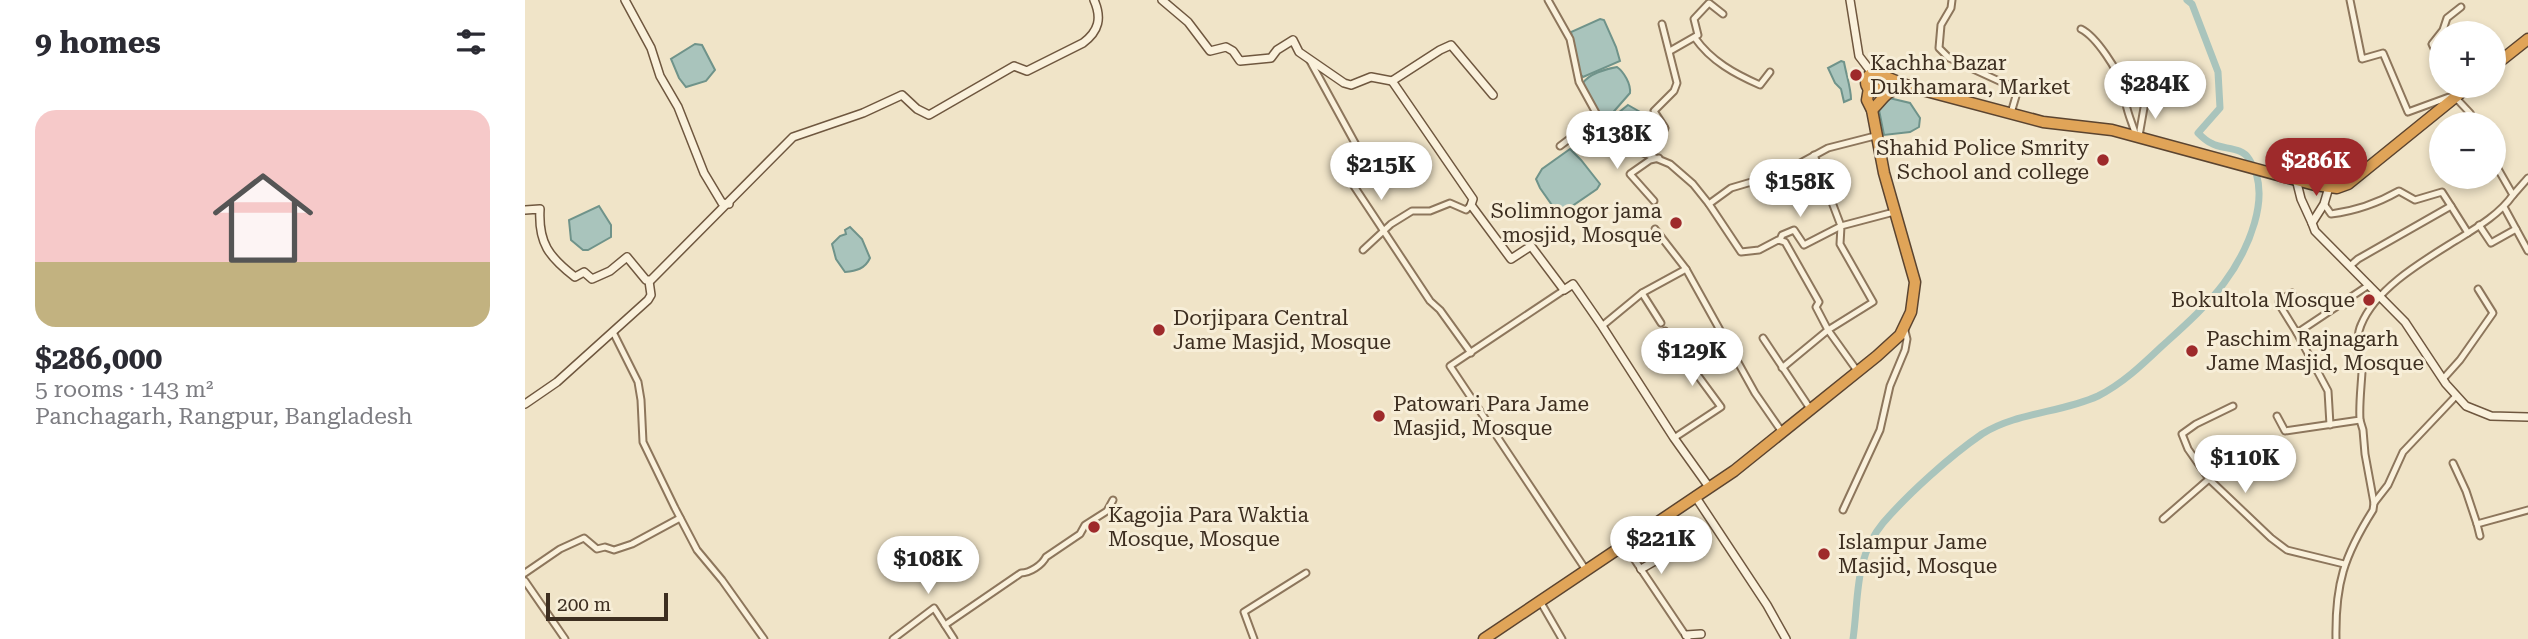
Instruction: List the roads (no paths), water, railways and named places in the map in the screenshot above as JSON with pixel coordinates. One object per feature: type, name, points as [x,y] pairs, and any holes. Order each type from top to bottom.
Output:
[{"type":"highway","points":[[2506,56],[2528,39]]},
{"type":"highway","points":[[1484,639],[1709,487],[1782,433],[1886,349],[1904,327],[1913,305],[1915,282],[1875,136],[1876,82],[1911,87],[2055,124],[2099,128],[2137,136],[2315,185],[2337,188],[2348,184],[2454,98]]},
{"type":"highway","points":[[1874,108],[1880,98],[1888,93],[1911,87]]},
{"type":"street","points":[[625,0],[651,48],[660,76],[678,107],[708,181],[722,203],[729,204]]},
{"type":"street","points":[[649,281],[729,204],[793,137],[863,114],[902,95],[929,116],[1014,66],[1027,71],[1083,43],[1099,23],[1099,11],[1094,0]]},
{"type":"street","points":[[1161,0],[1188,22],[1210,51],[1226,47],[1233,51],[1240,61],[1271,58],[1277,50],[1293,40],[1299,52],[1308,59],[1351,85],[1371,77],[1392,81],[1440,50],[1451,46],[1493,95]]},
{"type":"street","points":[[1548,0],[1569,35],[1579,82],[1601,122],[1625,141],[1686,177],[1709,204],[1741,252],[1759,250],[1794,230],[1804,245],[1841,226],[1894,212]]},
{"type":"street","points":[[1850,0],[1860,64],[1876,82]]},
{"type":"street","points":[[1952,0],[1941,26],[1938,48],[1949,58],[2010,86],[2015,96],[2011,113]]},
{"type":"street","points":[[2350,0],[2362,59],[2383,53],[2408,113],[2446,98]]},
{"type":"street","points":[[1670,51],[1699,34],[1695,19],[1709,4],[1723,14]]},
{"type":"street","points":[[2446,21],[2461,7]]},
{"type":"street","points":[[1654,201],[1630,174],[1655,157],[1665,128],[1654,111],[1674,91],[1677,83],[1662,24]]},
{"type":"street","points":[[2081,29],[2099,46],[2121,82],[2137,136]]},
{"type":"street","points":[[1695,38],[1705,53],[1760,85],[1770,72]]},
{"type":"street","points":[[1308,59],[1361,154],[1342,168],[1430,302],[1440,310],[1471,353]]},
{"type":"street","points":[[1363,250],[1412,211],[1430,211],[1450,204],[1466,210],[1473,199],[1392,81]]},
{"type":"street","points":[[2456,98],[2469,112]]},
{"type":"street","points":[[2137,136],[2144,102]]},
{"type":"street","points":[[1560,146],[1590,124],[1601,122]]},
{"type":"street","points":[[1709,204],[1731,188],[1782,173],[1832,146],[1875,136]]},
{"type":"street","points":[[1782,368],[1828,330],[1873,302],[1840,244],[1841,226],[1814,155]]},
{"type":"street","points":[[2336,639],[2339,582],[2344,564],[2373,510],[2374,503],[2360,421],[2362,374],[2359,331],[2371,306],[2382,297],[2386,289],[2418,264],[2504,207],[2528,178]]},
{"type":"street","points":[[2296,179],[2301,199],[2315,231],[2405,322],[2456,396],[2466,406],[2491,415],[2528,417]]},
{"type":"street","points":[[2506,183],[2513,195]]},
{"type":"street","points":[[2312,223],[2325,204],[2329,187]]},
{"type":"street","points":[[2325,204],[2331,214],[2342,213],[2376,204],[2399,191],[2415,200],[2442,192],[2468,233]]},
{"type":"street","points":[[1471,205],[1511,259],[1531,246],[1564,290]]},
{"type":"street","points":[[2350,266],[2451,206]]},
{"type":"street","points":[[2504,207],[2528,251]]},
{"type":"street","points":[[525,210],[540,209],[539,229],[542,240],[550,254],[575,277],[584,272],[592,279],[610,271],[628,257],[649,281],[651,295],[557,382],[525,404]]},
{"type":"street","points":[[2479,225],[2491,243],[2516,229]]},
{"type":"street","points":[[1655,229],[1686,270],[1755,393],[1782,433]]},
{"type":"street","points":[[1780,240],[1790,250],[1819,302],[1816,307],[1828,330],[1858,372]]},
{"type":"street","points":[[1602,326],[1642,293],[1686,270]]},
{"type":"street","points":[[1586,570],[1450,366],[1573,284],[1709,487]]},
{"type":"street","points":[[2297,333],[2369,285]]},
{"type":"street","points":[[2442,379],[2460,360],[2493,313],[2478,289]]},
{"type":"street","points":[[1642,293],[1661,323]]},
{"type":"street","points":[[2292,293],[2279,301],[2279,304],[2328,391],[2330,425]]},
{"type":"street","points":[[1843,510],[1880,430],[1889,386],[1905,350],[1907,339],[1904,327]]},
{"type":"street","points":[[1665,331],[1721,407],[1674,438]]},
{"type":"street","points":[[613,332],[638,382],[643,442],[680,518],[698,550],[764,639]]},
{"type":"street","points":[[1763,338],[1811,410]]},
{"type":"street","points":[[2374,503],[2388,485],[2403,452],[2456,396]]},
{"type":"street","points":[[2233,406],[2182,434],[2188,449],[2209,479],[2287,550],[2344,564]]},
{"type":"street","points":[[2277,416],[2285,431],[2360,421]]},
{"type":"street","points":[[2453,463],[2466,491],[2480,536]]},
{"type":"street","points":[[2163,519],[2209,479]]},
{"type":"street","points":[[1695,496],[1767,605],[1786,639]]},
{"type":"street","points":[[945,625],[1021,573],[1043,562],[1046,557],[1080,534],[1085,525],[1107,511],[1112,500]]},
{"type":"street","points":[[2476,524],[2528,510]]},
{"type":"street","points":[[525,573],[560,549],[584,538],[597,549],[604,547],[614,550],[632,544],[680,518]]},
{"type":"street","points":[[1624,544],[1687,637],[1702,634]]},
{"type":"street","points":[[1641,569],[1655,561]]},
{"type":"street","points":[[1254,639],[1244,612],[1306,573]]},
{"type":"street","points":[[525,582],[565,639]]},
{"type":"street","points":[[1540,601],[1562,639]]},
{"type":"street","points":[[893,639],[934,608],[954,639]]},
{"type":"water","points":[[1600,19],[1604,20],[1620,61],[1583,77],[1579,73],[1571,32]]},
{"type":"water","points":[[695,44],[702,45],[715,70],[706,81],[686,87],[671,59]]},
{"type":"water","points":[[1844,62],[1851,95],[1851,99],[1844,102],[1841,89],[1828,68]]},
{"type":"water","points":[[1617,67],[1627,78],[1630,93],[1609,117],[1602,118],[1583,83],[1593,75]]},
{"type":"water","points":[[1885,97],[1910,103],[1920,118],[1919,127],[1910,132],[1884,135],[1879,110]]},
{"type":"water","points":[[1628,105],[1655,123],[1640,146],[1608,125],[1608,121]]},
{"type":"water","points":[[1570,149],[1600,184],[1597,189],[1559,215],[1536,179],[1542,169]]},
{"type":"water","points":[[599,206],[611,225],[611,237],[588,250],[583,250],[571,240],[569,220]]},
{"type":"water","points":[[850,227],[862,239],[870,258],[860,269],[845,272],[836,259],[832,244],[846,234],[845,230]]},
{"type":"waterway","points":[[1853,639],[1859,578],[1867,550],[1883,523],[1905,500],[1943,464],[1982,434],[2010,421],[2084,402],[2123,380],[2202,309],[2224,283],[2241,256],[2255,223],[2259,189],[2256,173],[2246,155],[2215,145],[2198,133],[2220,108],[2218,72],[2192,4],[2187,0]]},
{"type":"place","name":"Kachha Bazar Dukhamara, Market","points":[[1856,75]]},
{"type":"place","name":"Shahid Police Smrity School and college","points":[[2103,160]]},
{"type":"place","name":"Solimnogor jama mosjid, Mosque","points":[[1676,223]]},
{"type":"place","name":"Bokultola Mosque","points":[[2369,300]]},
{"type":"place","name":"Dorjipara Central Jame Masjid, Mosque","points":[[1159,330]]},
{"type":"place","name":"Paschim Rajnagarh Jame Masjid, Mosque","points":[[2192,351]]},
{"type":"place","name":"Patowari Para Jame Masjid, Mosque","points":[[1379,416]]},
{"type":"place","name":"Kagojia Para Waktia Mosque, Mosque","points":[[1094,527]]},
{"type":"place","name":"Islampur Jame Masjid, Mosque","points":[[1824,554]]}]
